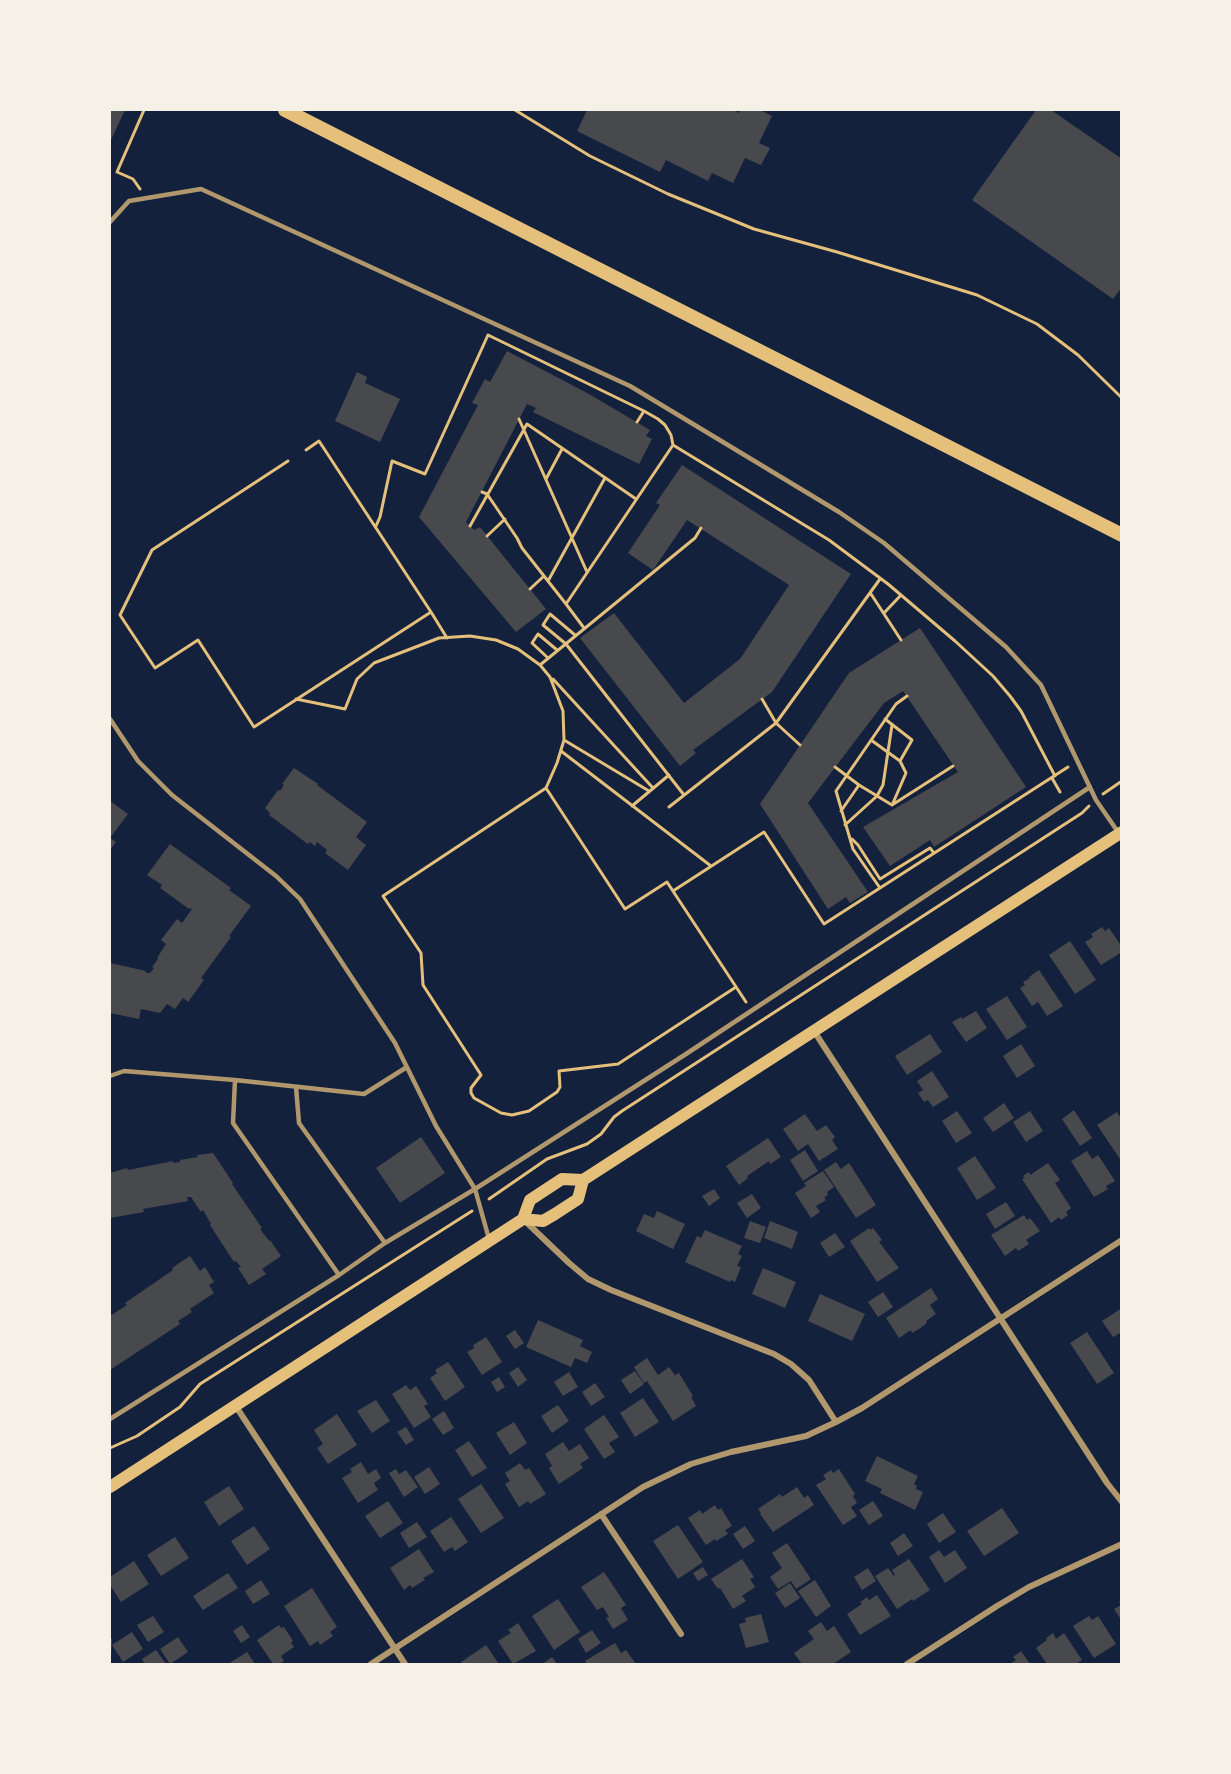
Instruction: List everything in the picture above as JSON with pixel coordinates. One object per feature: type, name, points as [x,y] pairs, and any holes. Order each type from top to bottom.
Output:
[{"type":"main road","points":[[285,110],[1122,535]]},
{"type":"main road","points":[[523,1219],[530,1200],[562,1179],[583,1180],[1120,833]]},
{"type":"main road","points":[[110,1487],[489,1239],[523,1219],[543,1221],[555,1214],[578,1199],[583,1180]]},
{"type":"street","points":[[813,1030],[1107,1483],[1122,1502]]},
{"type":"street","points":[[523,1219],[588,1279],[774,1354],[791,1364],[809,1380],[836,1422]]},
{"type":"street","points":[[371,1665],[643,1487],[691,1464],[731,1452],[806,1436],[836,1422],[862,1408],[1122,1240]]},
{"type":"street","points":[[235,1405],[405,1665]]},
{"type":"street","points":[[601,1514],[681,1634]]},
{"type":"street","points":[[907,1665],[1029,1587],[1122,1544]]},
{"type":"lane","points":[[110,222],[129,201],[201,189],[630,386],[839,512],[892,550],[1006,647],[1041,685],[1096,800],[1120,833]]},
{"type":"lane","points":[[110,719],[138,761],[172,795],[276,876],[300,899],[395,1043],[436,1126],[475,1188],[489,1239]]},
{"type":"lane","points":[[110,1419],[752,1010],[1090,787]]},
{"type":"lane","points":[[110,1076],[124,1071],[364,1094],[406,1067]]},
{"type":"lane","points":[[236,1080],[233,1123],[339,1275]]},
{"type":"lane","points":[[296,1087],[299,1123],[386,1243]]},
{"type":"path","points":[[144,110],[117,172],[133,179],[146,198]]},
{"type":"path","points":[[515,110],[590,156],[689,203],[754,229],[977,295],[1037,324],[1078,355],[1122,398]]},
{"type":"path","points":[[375,527],[380,517],[392,461],[425,474],[488,335],[644,411],[665,425],[671,435],[672,445],[566,604]]},
{"type":"path","points":[[637,422],[644,411]]},
{"type":"path","points":[[519,419],[587,572]]},
{"type":"path","points":[[470,526],[526,424],[636,499]]},
{"type":"path","points":[[306,450],[320,441],[447,638]]},
{"type":"path","points":[[672,445],[829,540],[955,640],[993,676],[1010,696],[1025,718],[1060,792]]},
{"type":"path","points":[[546,479],[562,448]]},
{"type":"path","points":[[288,461],[152,550],[120,615],[155,668],[198,640],[254,727],[430,612]]},
{"type":"path","points":[[548,581],[605,478]]},
{"type":"path","points":[[482,492],[487,494],[522,549],[584,628]]},
{"type":"path","points":[[488,536],[505,519]]},
{"type":"path","points":[[540,665],[695,538],[701,528]]},
{"type":"path","points":[[530,589],[544,576]]},
{"type":"path","points":[[669,807],[776,723],[880,579]]},
{"type":"path","points":[[871,593],[901,640]]},
{"type":"path","points":[[884,613],[901,595]]},
{"type":"path","points":[[575,636],[550,614],[543,624],[566,644],[684,795]]},
{"type":"path","points":[[548,658],[532,643],[538,634],[557,650]]},
{"type":"path","points":[[296,699],[345,709],[357,679],[374,663],[439,638],[470,636],[496,640],[518,650],[540,665],[653,788]]},
{"type":"path","points":[[550,677],[563,711],[564,740],[557,764],[546,788],[383,896],[420,953],[423,985],[481,1075],[471,1088],[471,1093],[474,1098],[501,1113],[512,1115],[529,1111],[557,1092],[560,1087],[559,1071],[618,1064],[736,987]]},
{"type":"path","points":[[880,888],[853,849],[836,791],[896,704],[907,696]]},
{"type":"path","points":[[762,699],[776,723],[800,746]]},
{"type":"path","points":[[885,719],[912,740],[900,761]]},
{"type":"path","points":[[845,825],[877,796],[883,785],[892,725]]},
{"type":"path","points":[[564,740],[649,791]]},
{"type":"path","points":[[871,741],[900,761],[906,773],[892,805]]},
{"type":"path","points":[[561,751],[711,866]]},
{"type":"path","points":[[892,805],[953,766]]},
{"type":"path","points":[[673,891],[764,832],[824,924],[1069,767]]},
{"type":"path","points":[[835,768],[892,805]]},
{"type":"path","points":[[632,806],[669,775]]},
{"type":"path","points":[[1106,791],[1122,782]]},
{"type":"path","points":[[841,811],[860,785]]},
{"type":"path","points":[[546,788],[625,909],[667,882],[752,1010]]},
{"type":"path","points":[[491,1197],[547,1159],[587,1144],[601,1134],[614,1117],[622,1111],[1082,813]]},
{"type":"path","points":[[849,838],[858,845],[880,879],[930,848],[934,853]]},
{"type":"path","points":[[110,1448],[137,1436],[180,1407],[200,1384],[466,1214]]},
{"type":"building","points":[[110,110],[125,110],[110,142]]},
{"type":"building","points":[[587,110],[733,110],[739,113],[741,110],[760,110],[772,116],[759,143],[770,148],[761,165],[745,158],[733,183],[712,173],[708,181],[666,160],[660,172],[577,131]]},
{"type":"building","points":[[1036,110],[1051,110],[1122,159],[1122,287],[1113,299],[972,200]]},
{"type":"building","points":[[507,351],[589,394],[650,430],[646,436],[652,439],[639,464],[533,412],[536,408],[527,404],[466,522],[474,530],[480,527],[546,609],[516,632],[419,517],[478,405],[472,403],[485,379],[490,382]]},
{"type":"building","points":[[357,372],[367,377],[365,383],[400,399],[380,442],[335,421]]},
{"type":"building","points":[[682,465],[851,574],[772,692],[693,750],[696,753],[680,766],[580,638],[614,613],[684,703],[740,659],[789,585],[687,520],[653,570],[628,553],[660,505],[656,503]]},
{"type":"building","points":[[920,628],[1026,787],[934,847],[930,840],[890,866],[863,827],[958,772],[903,691],[884,703],[808,803],[868,892],[850,903],[846,897],[828,909],[760,804],[849,673]]},
{"type":"building","points":[[294,768],[367,822],[356,837],[366,845],[348,870],[325,853],[327,850],[317,842],[315,846],[310,842],[308,844],[269,815],[270,813],[265,808],[278,790],[280,791],[284,785],[282,784]]},
{"type":"building","points":[[110,801],[128,814],[110,838]]},
{"type":"building","points":[[110,838],[116,842],[110,850]]},
{"type":"building","points":[[170,844],[231,888],[229,890],[251,906],[201,978],[204,980],[188,1002],[183,998],[175,1009],[167,1004],[160,1013],[141,1009],[139,1019],[110,1013],[110,963],[150,973],[166,944],[161,940],[177,919],[182,923],[192,909],[160,888],[162,885],[147,875]]},
{"type":"building","points":[[1102,927],[1105,931],[1109,928],[1122,947],[1122,952],[1101,965],[1085,942],[1093,937],[1091,934]]},
{"type":"building","points":[[1070,941],[1096,980],[1075,994],[1049,955]]},
{"type":"building","points":[[1039,970],[1063,1006],[1047,1016],[1038,1002],[1032,1006],[1020,988],[1025,985],[1023,982]]},
{"type":"building","points":[[1007,996],[1027,1027],[1007,1040],[986,1009]]},
{"type":"building","points":[[976,1011],[987,1028],[966,1042],[952,1022]]},
{"type":"building","points":[[930,1034],[942,1052],[907,1075],[895,1056]]},
{"type":"building","points":[[1021,1044],[1035,1066],[1017,1078],[1003,1056]]},
{"type":"building","points":[[932,1071],[949,1097],[933,1107],[928,1100],[924,1102],[918,1093],[923,1090],[917,1081]]},
{"type":"building","points":[[1004,1103],[1014,1118],[993,1132],[983,1118]]},
{"type":"building","points":[[1074,1110],[1092,1138],[1080,1146],[1062,1119]]},
{"type":"building","points":[[957,1111],[972,1133],[956,1143],[942,1121]]},
{"type":"building","points":[[1030,1111],[1043,1131],[1026,1142],[1013,1122]]},
{"type":"building","points":[[1117,1112],[1121,1119],[1122,1162],[1097,1125]]},
{"type":"building","points":[[805,1114],[817,1131],[826,1125],[835,1137],[832,1140],[838,1149],[819,1161],[808,1144],[798,1151],[783,1129]]},
{"type":"building","points":[[421,1137],[445,1173],[400,1203],[376,1168]]},
{"type":"building","points":[[768,1138],[781,1157],[770,1164],[769,1161],[747,1176],[748,1178],[739,1185],[726,1166]]},
{"type":"building","points":[[805,1150],[818,1171],[803,1181],[790,1160]]},
{"type":"building","points":[[1087,1151],[1092,1159],[1098,1155],[1115,1181],[1106,1186],[1108,1189],[1094,1197],[1071,1161]]},
{"type":"building","points":[[213,1153],[262,1228],[260,1229],[281,1256],[262,1269],[266,1274],[249,1285],[238,1268],[241,1267],[236,1261],[234,1262],[203,1210],[201,1212],[191,1197],[187,1197],[188,1201],[110,1218],[110,1173],[127,1168],[128,1170],[173,1161],[173,1163],[180,1162],[180,1160],[198,1157],[197,1155]]},
{"type":"building","points":[[975,1156],[996,1188],[977,1200],[957,1168]]},
{"type":"building","points":[[836,1162],[841,1169],[849,1163],[876,1205],[856,1218],[824,1170]]},
{"type":"building","points":[[1048,1163],[1060,1180],[1055,1183],[1071,1208],[1066,1212],[1068,1215],[1061,1220],[1059,1217],[1051,1223],[1022,1179],[1029,1172],[1030,1175]]},
{"type":"building","points":[[823,1171],[834,1187],[827,1192],[824,1198],[826,1200],[816,1206],[820,1212],[811,1218],[795,1193],[806,1186],[804,1183]]},
{"type":"building","points":[[714,1189],[720,1198],[709,1206],[702,1196]]},
{"type":"building","points":[[752,1194],[761,1208],[747,1218],[737,1203]]},
{"type":"building","points":[[1006,1202],[1015,1216],[995,1229],[986,1214]]},
{"type":"building","points":[[657,1211],[685,1224],[673,1249],[636,1231],[644,1214],[654,1218]]},
{"type":"building","points":[[1024,1215],[1027,1220],[1030,1218],[1040,1231],[1026,1240],[1029,1244],[1018,1251],[1016,1248],[1005,1256],[991,1235]]},
{"type":"building","points":[[750,1221],[766,1227],[760,1243],[744,1238]]},
{"type":"building","points":[[770,1221],[798,1232],[792,1249],[764,1238]]},
{"type":"building","points":[[869,1228],[870,1230],[873,1228],[882,1240],[879,1242],[899,1268],[877,1282],[850,1241]]},
{"type":"building","points":[[705,1230],[742,1246],[738,1254],[742,1256],[737,1266],[741,1267],[735,1282],[731,1280],[730,1282],[685,1262],[697,1236],[701,1238]]},
{"type":"building","points":[[835,1233],[845,1247],[829,1257],[820,1243]]},
{"type":"building","points":[[190,1256],[200,1271],[205,1267],[214,1282],[209,1285],[214,1293],[190,1309],[192,1312],[178,1321],[180,1324],[110,1370],[110,1316]]},
{"type":"building","points":[[763,1268],[796,1282],[785,1308],[752,1294]]},
{"type":"building","points":[[931,1288],[938,1299],[930,1305],[936,1314],[919,1329],[912,1333],[911,1330],[899,1338],[886,1318]]},
{"type":"building","points":[[883,1292],[893,1307],[878,1317],[868,1302]]},
{"type":"building","points":[[820,1294],[865,1314],[852,1341],[808,1321]]},
{"type":"building","points":[[1122,1308],[1122,1332],[1113,1337],[1102,1321]]},
{"type":"building","points":[[538,1320],[583,1340],[580,1346],[592,1352],[587,1363],[575,1358],[571,1367],[526,1347]]},
{"type":"building","points":[[515,1330],[524,1343],[515,1349],[506,1336]]},
{"type":"building","points":[[1087,1332],[1114,1373],[1097,1384],[1070,1343]]},
{"type":"building","points":[[486,1337],[502,1362],[482,1375],[467,1352]]},
{"type":"building","points":[[647,1358],[658,1375],[669,1367],[675,1375],[679,1373],[693,1396],[691,1397],[696,1406],[673,1421],[647,1381],[644,1383],[634,1367]]},
{"type":"building","points":[[448,1362],[465,1387],[445,1401],[430,1378],[437,1373],[435,1370]]},
{"type":"building","points":[[518,1367],[527,1380],[518,1387],[509,1373]]},
{"type":"building","points":[[635,1371],[644,1384],[630,1394],[621,1380]]},
{"type":"building","points":[[569,1372],[578,1387],[563,1396],[554,1382]]},
{"type":"building","points":[[499,1377],[505,1387],[497,1392],[491,1382]]},
{"type":"building","points":[[595,1383],[605,1397],[591,1406],[582,1392]]},
{"type":"building","points":[[406,1385],[410,1390],[416,1386],[428,1404],[424,1406],[431,1417],[414,1428],[392,1394]]},
{"type":"building","points":[[643,1398],[659,1422],[635,1437],[620,1413]]},
{"type":"building","points":[[376,1400],[390,1421],[372,1433],[357,1411]]},
{"type":"building","points":[[558,1405],[569,1421],[552,1433],[541,1416]]},
{"type":"building","points":[[444,1411],[454,1428],[443,1435],[432,1419]]},
{"type":"building","points":[[337,1414],[357,1445],[328,1464],[317,1448],[323,1444],[314,1430]]},
{"type":"building","points":[[604,1415],[619,1437],[609,1443],[615,1452],[604,1459],[584,1429]]},
{"type":"building","points":[[514,1422],[527,1443],[510,1455],[496,1433]]},
{"type":"building","points":[[406,1427],[414,1440],[406,1445],[397,1432]]},
{"type":"building","points":[[469,1441],[487,1468],[472,1477],[455,1450]]},
{"type":"building","points":[[563,1442],[569,1451],[580,1444],[589,1458],[580,1464],[583,1468],[559,1484],[549,1468],[552,1466],[545,1454]]},
{"type":"building","points":[[877,1456],[918,1476],[914,1484],[917,1486],[916,1489],[923,1492],[915,1510],[880,1493],[882,1489],[865,1481]]},
{"type":"building","points":[[361,1462],[368,1474],[376,1469],[381,1478],[374,1483],[378,1490],[358,1503],[342,1478],[352,1472],[350,1469]]},
{"type":"building","points":[[520,1463],[525,1470],[529,1468],[546,1494],[530,1504],[528,1501],[519,1507],[505,1484],[510,1481],[505,1473]]},
{"type":"building","points":[[429,1467],[440,1484],[425,1494],[414,1477]]},
{"type":"building","points":[[396,1469],[399,1474],[406,1470],[418,1487],[404,1497],[389,1473]]},
{"type":"building","points":[[839,1469],[855,1494],[853,1496],[857,1503],[851,1507],[857,1516],[843,1525],[816,1485],[826,1479],[823,1475],[831,1470],[833,1473]]},
{"type":"building","points":[[481,1484],[504,1518],[481,1533],[458,1499]]},
{"type":"building","points":[[229,1486],[244,1509],[219,1526],[204,1502]]},
{"type":"building","points":[[797,1487],[804,1498],[808,1495],[814,1505],[773,1532],[758,1509],[780,1494],[782,1497]]},
{"type":"building","points":[[388,1501],[403,1523],[380,1538],[365,1516]]},
{"type":"building","points":[[873,1501],[883,1516],[869,1525],[859,1510]]},
{"type":"building","points":[[715,1505],[718,1510],[721,1508],[732,1526],[725,1530],[728,1534],[706,1545],[688,1518],[700,1510],[702,1514]]},
{"type":"building","points":[[1002,1508],[1019,1533],[984,1556],[967,1531]]},
{"type":"building","points":[[943,1513],[956,1532],[939,1543],[927,1524]]},
{"type":"building","points":[[451,1517],[468,1542],[455,1551],[452,1547],[444,1552],[430,1531]]},
{"type":"building","points":[[417,1522],[427,1537],[409,1548],[400,1533]]},
{"type":"building","points":[[678,1525],[703,1562],[678,1579],[653,1541]]},
{"type":"building","points":[[254,1526],[270,1549],[247,1565],[231,1541]]},
{"type":"building","points":[[745,1526],[755,1541],[743,1549],[733,1534]]},
{"type":"building","points":[[904,1533],[913,1546],[898,1556],[890,1543]]},
{"type":"building","points":[[175,1537],[189,1558],[161,1576],[147,1555]]},
{"type":"building","points":[[787,1543],[811,1579],[796,1589],[791,1581],[778,1589],[770,1577],[782,1568],[772,1553]]},
{"type":"building","points":[[419,1549],[434,1572],[412,1588],[410,1585],[404,1590],[390,1568]]},
{"type":"building","points":[[939,1550],[944,1557],[955,1550],[967,1568],[945,1583],[929,1557]]},
{"type":"building","points":[[742,1559],[754,1577],[750,1579],[755,1587],[742,1596],[746,1601],[733,1609],[720,1588],[718,1589],[711,1579]]},
{"type":"building","points":[[909,1559],[930,1590],[897,1609],[875,1576],[888,1568],[894,1576],[892,1570]]},
{"type":"building","points":[[134,1561],[149,1584],[121,1602],[110,1585],[110,1577]]},
{"type":"building","points":[[703,1567],[708,1575],[698,1581],[693,1573]]},
{"type":"building","points":[[868,1568],[876,1581],[862,1590],[854,1577]]},
{"type":"building","points":[[604,1572],[626,1605],[621,1608],[628,1620],[613,1629],[606,1618],[609,1617],[603,1607],[597,1610],[581,1587]]},
{"type":"building","points":[[228,1573],[238,1588],[203,1610],[193,1596]]},
{"type":"building","points":[[261,1580],[270,1594],[253,1604],[245,1591]]},
{"type":"building","points":[[815,1580],[831,1606],[816,1617],[798,1591]]},
{"type":"building","points":[[790,1583],[800,1598],[785,1608],[775,1593]]},
{"type":"building","points":[[312,1588],[337,1627],[330,1632],[333,1636],[320,1645],[318,1641],[310,1646],[284,1606]]},
{"type":"building","points":[[877,1595],[891,1616],[860,1635],[847,1614],[862,1604],[860,1602],[867,1597],[869,1600]]},
{"type":"building","points":[[558,1599],[580,1632],[554,1650],[532,1616]]},
{"type":"building","points":[[1122,1600],[1122,1621],[1114,1609],[1121,1605],[1119,1602]]},
{"type":"building","points":[[761,1614],[769,1642],[746,1648],[739,1624],[746,1622],[745,1618]]},
{"type":"building","points":[[153,1616],[164,1632],[148,1642],[137,1625]]},
{"type":"building","points":[[1089,1616],[1092,1620],[1098,1616],[1116,1644],[1094,1658],[1073,1626]]},
{"type":"building","points":[[821,1622],[827,1631],[834,1626],[851,1652],[833,1664],[802,1664],[794,1653],[814,1639],[808,1631]]},
{"type":"building","points":[[518,1623],[536,1651],[513,1664],[498,1641],[511,1633],[508,1630]]},
{"type":"building","points":[[242,1625],[250,1637],[241,1643],[233,1631]]},
{"type":"building","points":[[279,1625],[281,1628],[284,1627],[294,1647],[281,1656],[284,1661],[273,1664],[257,1640]]},
{"type":"building","points":[[592,1630],[601,1643],[586,1653],[578,1639]]},
{"type":"building","points":[[132,1632],[143,1649],[123,1662],[112,1645]]},
{"type":"building","points":[[1053,1633],[1056,1639],[1064,1633],[1082,1660],[1076,1664],[1047,1664],[1036,1648]]},
{"type":"building","points":[[178,1637],[188,1652],[170,1664],[160,1649]]},
{"type":"building","points":[[110,1639],[112,1639],[111,1657],[110,1657]]},
{"type":"building","points":[[615,1643],[621,1653],[626,1650],[636,1664],[587,1664],[585,1661]]},
{"type":"building","points":[[486,1645],[499,1664],[462,1664],[461,1662]]},
{"type":"building","points":[[156,1650],[166,1664],[145,1664],[142,1659]]},
{"type":"building","points":[[1021,1651],[1030,1664],[1010,1664],[1016,1660],[1013,1657]]},
{"type":"building","points":[[247,1652],[255,1664],[228,1664]]},
{"type":"building","points":[[552,1657],[557,1664],[542,1664]]}]
